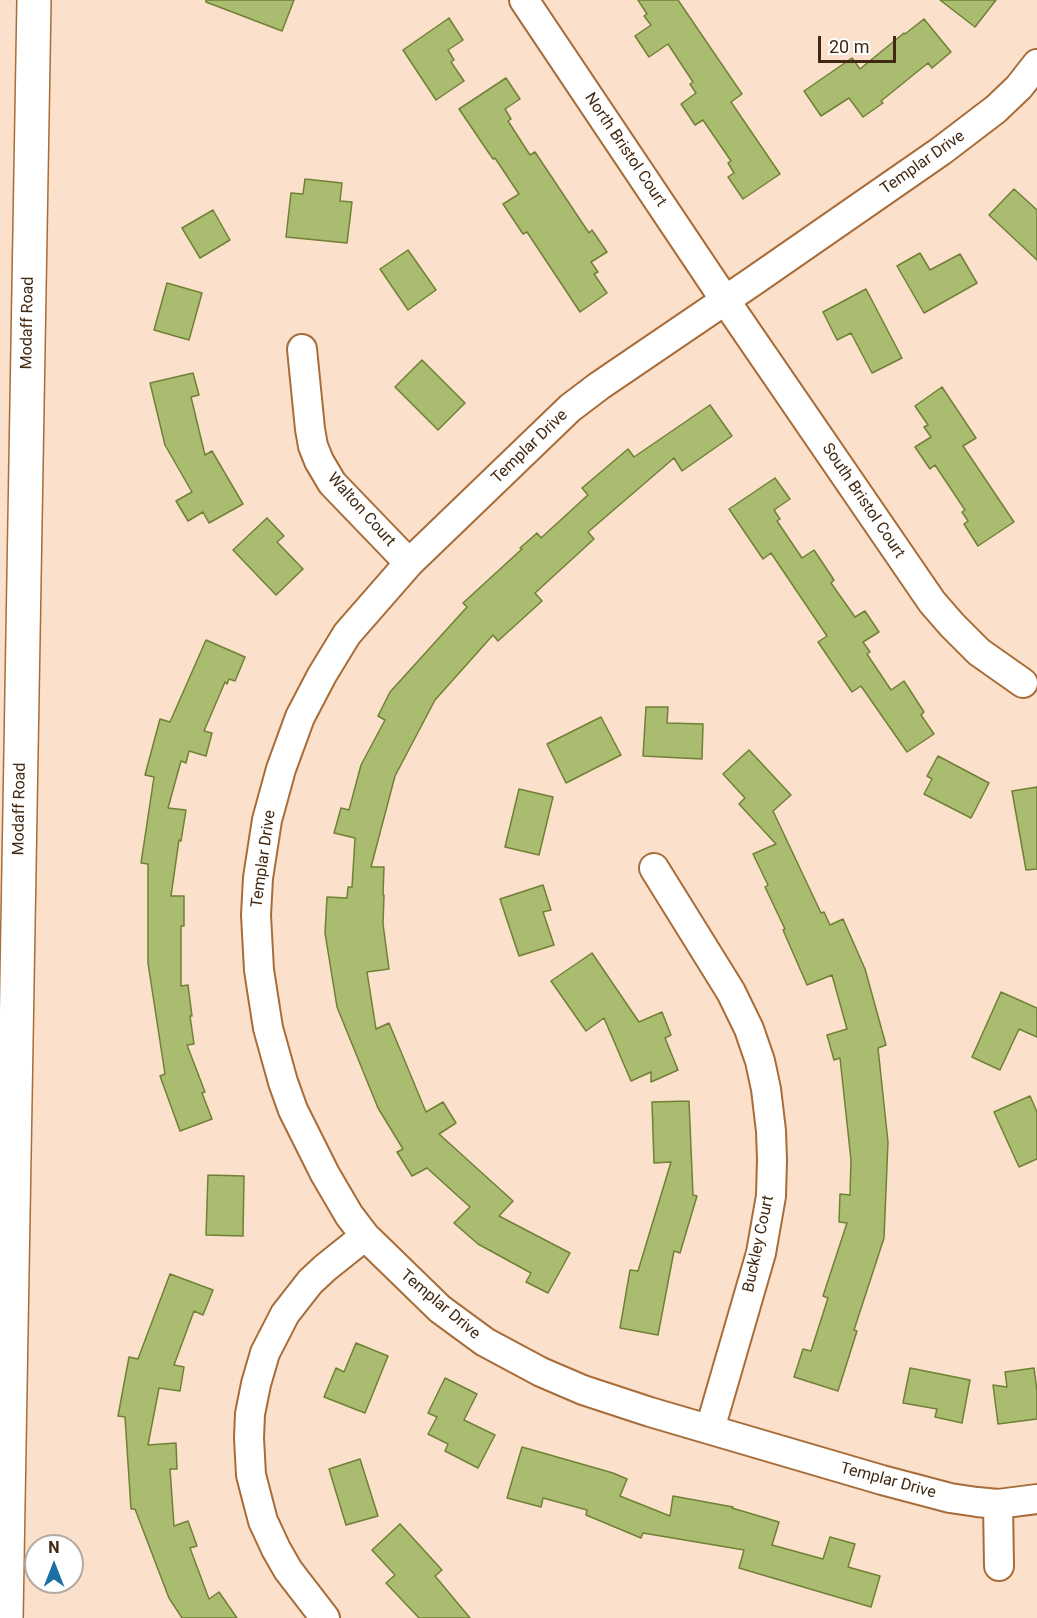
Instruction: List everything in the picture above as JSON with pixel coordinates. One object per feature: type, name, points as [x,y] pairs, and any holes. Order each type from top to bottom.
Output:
[{"type":"street","name":"Modaff Road","points":[[6,1618],[34,0]]},
{"type":"street","name":"North Bristol Court","points":[[524,0],[725,300]]},
{"type":"street","name":"Templar Drive","points":[[1037,64],[1028,96],[981,121],[941,151],[598,386],[570,408],[409,563],[347,634],[300,717],[280,769],[267,820],[258,878],[256,915],[259,970],[268,1028],[293,1110],[325,1174],[349,1215],[365,1236],[440,1309],[507,1355],[541,1372],[583,1390],[650,1412],[950,1498],[998,1504],[1037,1499]]},
{"type":"street","name":"South Bristol Court","points":[[725,300],[932,602],[979,652],[1023,683]]},
{"type":"street","name":"Walton Court","points":[[302,349],[310,429],[319,461],[332,483],[409,563]]},
{"type":"street","name":"Buckley Court","points":[[654,868],[731,992],[749,1029],[762,1070],[771,1131],[771,1196],[761,1253],[710,1429]]},
{"type":"street","points":[[325,1618],[288,1570],[263,1521],[251,1475],[250,1414],[255,1384],[265,1353],[285,1314],[310,1282],[365,1236]]},
{"type":"street","points":[[998,1504],[999,1566]]},
{"type":"building","points":[[206,0],[294,0],[282,31],[206,2]]},
{"type":"building","points":[[638,0],[678,0],[742,94],[731,102],[780,174],[743,199],[728,177],[734,173],[728,163],[731,161],[703,120],[695,125],[681,104],[696,93],[690,84],[693,82],[668,44],[649,57],[635,36],[651,25],[644,16],[647,14]]},
{"type":"building","points":[[940,0],[996,0],[975,27]]},
{"type":"building","points":[[449,18],[463,40],[448,50],[454,60],[451,62],[464,81],[436,100],[403,50]]},
{"type":"building","points":[[924,19],[951,52],[932,68],[928,63],[881,101],[883,103],[863,117],[849,98],[821,116],[804,91],[852,58],[860,69]]},
{"type":"building","points":[[506,78],[520,99],[505,109],[511,119],[508,121],[530,155],[535,152],[589,233],[592,230],[607,252],[591,262],[598,272],[594,274],[607,293],[580,312],[527,232],[523,234],[503,204],[519,194],[459,109]]},
{"type":"building","points":[[305,179],[342,183],[340,201],[352,202],[347,243],[286,237],[291,193],[303,194]]},
{"type":"building","points":[[1014,189],[1037,210],[1037,260],[989,215]]},
{"type":"building","points":[[213,210],[230,240],[200,258],[182,228]]},
{"type":"building","points":[[408,250],[436,290],[408,310],[380,269]]},
{"type":"building","points":[[920,253],[930,270],[960,254],[977,283],[924,313],[897,266]]},
{"type":"building","points":[[167,283],[202,293],[189,340],[154,330]]},
{"type":"building","points":[[866,289],[902,358],[872,373],[851,333],[837,340],[823,312]]},
{"type":"building","points":[[422,360],[465,403],[438,430],[395,387]]},
{"type":"building","points":[[193,373],[199,395],[191,397],[205,455],[212,451],[243,504],[209,523],[203,512],[188,521],[176,501],[192,492],[165,445],[150,383]]},
{"type":"building","points":[[942,387],[976,438],[963,446],[1014,522],[978,546],[964,524],[968,521],[962,512],[965,510],[935,465],[930,469],[915,447],[931,437],[924,427],[928,425],[915,406]]},
{"type":"building","points":[[710,405],[732,436],[682,471],[674,458],[588,532],[594,539],[535,593],[542,601],[498,641],[493,635],[435,700],[395,776],[371,867],[384,867],[383,924],[389,969],[367,972],[376,1029],[389,1023],[426,1112],[443,1102],[456,1123],[439,1134],[513,1201],[499,1216],[570,1253],[548,1293],[526,1282],[531,1273],[478,1244],[454,1223],[470,1207],[427,1168],[412,1176],[397,1152],[403,1149],[378,1108],[337,1007],[325,933],[327,897],[347,898],[348,887],[352,887],[355,838],[334,833],[341,808],[349,810],[361,765],[385,720],[378,716],[390,692],[467,607],[463,603],[537,533],[541,538],[588,495],[582,488],[628,449],[634,457]]},
{"type":"building","points":[[775,478],[790,499],[774,510],[780,519],[777,521],[802,558],[814,550],[834,580],[831,583],[855,617],[865,611],[879,632],[863,642],[870,652],[867,654],[891,690],[904,681],[924,712],[921,715],[934,734],[907,752],[861,686],[852,692],[818,642],[827,636],[771,553],[763,559],[729,509]]},
{"type":"building","points":[[267,518],[284,536],[277,542],[303,569],[276,595],[233,550]]},
{"type":"building","points":[[206,640],[245,657],[235,681],[229,679],[227,684],[225,682],[204,731],[212,733],[206,756],[189,751],[186,763],[181,761],[168,808],[186,810],[171,896],[184,896],[184,926],[181,926],[181,986],[188,985],[194,1044],[187,1045],[205,1092],[202,1093],[212,1119],[180,1131],[160,1076],[165,1074],[148,963],[148,864],[141,863],[154,777],[145,775],[160,719],[170,722]]},
{"type":"building","points":[[646,707],[668,707],[667,723],[703,724],[702,759],[643,756]]},
{"type":"building","points":[[601,717],[621,755],[566,783],[547,744]]},
{"type":"building","points":[[749,750],[791,795],[773,811],[821,913],[824,912],[830,925],[843,919],[865,969],[886,1045],[878,1048],[888,1142],[884,1238],[854,1330],[857,1331],[838,1391],[794,1377],[803,1349],[811,1351],[828,1298],[823,1296],[847,1223],[839,1222],[840,1194],[850,1195],[851,1160],[840,1058],[834,1060],[827,1035],[847,1029],[832,975],[807,985],[783,930],[785,929],[765,887],[768,885],[753,854],[776,844],[739,804],[745,798],[723,774]]},
{"type":"building","points":[[938,756],[989,783],[971,818],[924,794],[932,779],[927,776]]},
{"type":"building","points":[[1037,787],[1037,869],[1026,870],[1012,791]]},
{"type":"building","points":[[519,789],[553,797],[539,855],[505,847]]},
{"type":"building","points":[[543,885],[551,910],[543,912],[554,945],[519,956],[500,899]]},
{"type":"building","points":[[592,953],[639,1022],[662,1012],[671,1035],[665,1038],[678,1070],[651,1082],[651,1072],[631,1081],[604,1018],[586,1031],[551,981]]},
{"type":"building","points":[[1001,992],[1037,1008],[1037,1037],[1019,1029],[1000,1070],[972,1057]]},
{"type":"building","points":[[1030,1096],[1037,1112],[1037,1159],[1019,1167],[994,1112]]},
{"type":"building","points":[[689,1101],[693,1195],[697,1196],[680,1253],[674,1251],[658,1335],[620,1328],[630,1270],[638,1271],[671,1162],[654,1163],[652,1102]]},
{"type":"building","points":[[208,1175],[244,1176],[243,1236],[206,1235]]},
{"type":"building","points":[[170,1274],[213,1290],[203,1315],[194,1311],[174,1365],[184,1367],[180,1391],[159,1388],[148,1445],[176,1443],[177,1469],[170,1469],[174,1526],[188,1521],[197,1546],[190,1548],[209,1599],[219,1592],[237,1618],[182,1618],[169,1598],[135,1509],[131,1509],[125,1417],[118,1416],[129,1357],[138,1359]]},
{"type":"building","points":[[356,1343],[388,1356],[365,1413],[324,1397],[336,1368],[344,1372]]},
{"type":"building","points":[[910,1368],[970,1380],[962,1423],[935,1417],[937,1409],[903,1403]]},
{"type":"building","points":[[1034,1368],[1037,1419],[998,1424],[993,1385],[1007,1387],[1005,1372]]},
{"type":"building","points":[[445,1378],[477,1394],[464,1420],[495,1435],[478,1468],[445,1451],[448,1444],[428,1434],[437,1417],[428,1413]]},
{"type":"building","points":[[522,1447],[627,1479],[620,1496],[670,1516],[673,1496],[733,1507],[779,1522],[772,1545],[823,1559],[830,1537],[855,1544],[848,1567],[880,1576],[871,1607],[739,1568],[744,1550],[643,1533],[641,1538],[586,1515],[587,1510],[543,1498],[541,1507],[507,1498]]},
{"type":"building","points":[[360,1459],[378,1516],[346,1525],[329,1469]]},
{"type":"building","points":[[400,1524],[442,1570],[435,1576],[470,1618],[419,1618],[386,1583],[395,1575],[372,1550]]}]
